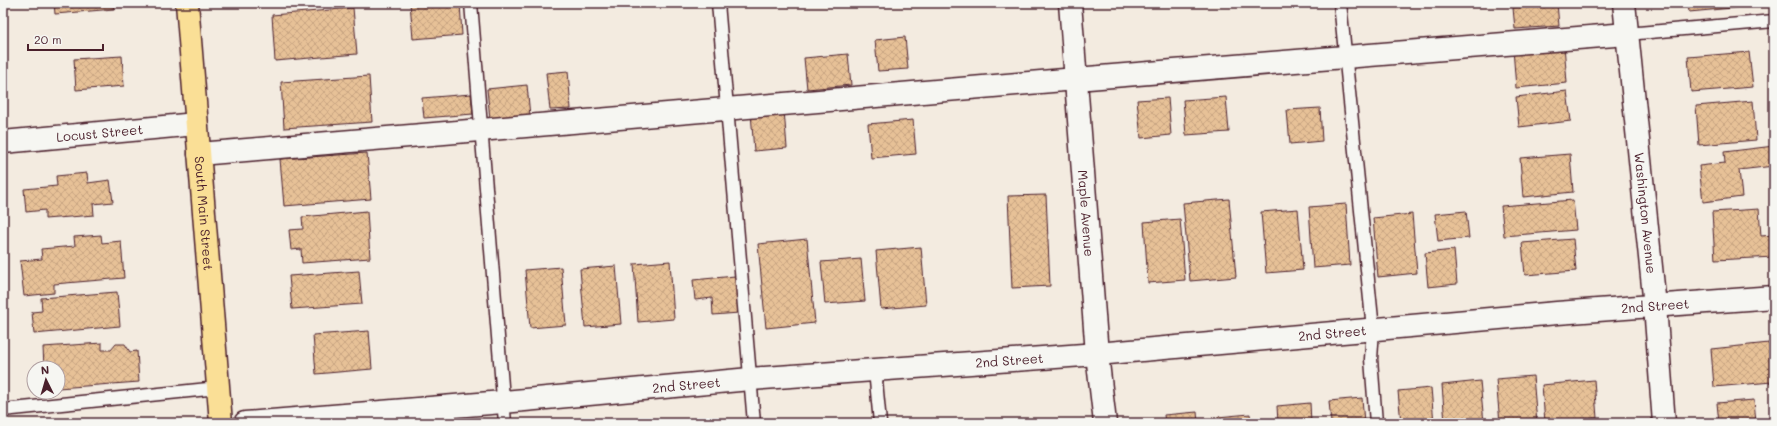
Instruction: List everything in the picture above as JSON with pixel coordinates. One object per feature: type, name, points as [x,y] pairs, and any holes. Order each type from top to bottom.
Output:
[{"type":"main road","name":"South Main Street","points":[[187,3],[221,423]]},
{"type":"street","name":"Maple Avenue","points":[[1070,3],[1097,354],[1104,423]]},
{"type":"street","name":"Washington Avenue","points":[[1624,3],[1655,306],[1664,423]]},
{"type":"street","points":[[199,154],[1076,79],[1627,34]]},
{"type":"street","name":"Locust Street","points":[[3,142],[196,124]]},
{"type":"street","name":"2nd Street","points":[[245,423],[504,412],[750,378],[1097,354],[1373,329],[1774,297]]},
{"type":"lane","points":[[471,3],[504,412]]},
{"type":"lane","points":[[718,3],[754,423]]},
{"type":"lane","points":[[1340,3],[1373,329],[1371,359],[1376,423]]},
{"type":"lane","points":[[1627,34],[1774,21]]},
{"type":"lane","points":[[875,370],[880,423]]},
{"type":"lane","points":[[3,410],[218,388]]},
{"type":"building","points":[[54,3],[113,3],[114,9],[55,14]]},
{"type":"building","points":[[410,3],[460,3],[462,35],[413,39]]},
{"type":"building","points":[[1532,3],[1557,3],[1559,26],[1515,29],[1513,8],[1532,6]]},
{"type":"building","points":[[1688,3],[1743,3],[1743,7],[1689,12]]},
{"type":"building","points":[[353,8],[357,54],[275,61],[272,15]]},
{"type":"building","points":[[905,37],[908,69],[878,71],[875,40]]},
{"type":"building","points":[[1564,45],[1567,83],[1516,88],[1513,49]]},
{"type":"building","points":[[1749,52],[1753,87],[1691,92],[1688,57]]},
{"type":"building","points":[[848,54],[851,85],[807,89],[804,58]]},
{"type":"building","points":[[122,56],[124,86],[76,90],[74,59]]},
{"type":"building","points":[[568,71],[571,109],[550,110],[546,73]]},
{"type":"building","points":[[369,76],[372,122],[284,128],[281,82]]},
{"type":"building","points":[[527,85],[530,116],[490,119],[487,89]]},
{"type":"building","points":[[1567,91],[1571,121],[1519,127],[1516,97]]},
{"type":"building","points":[[471,94],[473,114],[424,118],[422,98]]},
{"type":"building","points":[[1226,97],[1229,132],[1186,135],[1183,100]]},
{"type":"building","points":[[1168,98],[1171,135],[1141,138],[1137,100]]},
{"type":"building","points":[[1753,101],[1756,140],[1699,145],[1696,106]]},
{"type":"building","points":[[1320,108],[1322,141],[1290,144],[1287,110]]},
{"type":"building","points":[[784,110],[787,148],[754,151],[751,113]]},
{"type":"building","points":[[913,120],[916,154],[871,158],[868,124]]},
{"type":"building","points":[[1774,146],[1774,166],[1739,170],[1742,197],[1703,202],[1699,166],[1725,163],[1724,152]]},
{"type":"building","points":[[367,153],[371,199],[284,206],[280,159]]},
{"type":"building","points":[[1570,154],[1573,192],[1523,197],[1520,158]]},
{"type":"building","points":[[87,173],[88,183],[110,180],[113,202],[93,204],[94,215],[45,219],[45,210],[26,212],[24,189],[57,186],[56,176]]},
{"type":"building","points":[[1046,195],[1050,286],[1012,288],[1008,196]]},
{"type":"building","points":[[1229,199],[1236,277],[1190,281],[1183,203]]},
{"type":"building","points":[[1573,200],[1576,230],[1504,236],[1501,206]]},
{"type":"building","points":[[1346,204],[1350,265],[1313,268],[1309,207]]},
{"type":"building","points":[[1298,209],[1303,270],[1266,273],[1261,212]]},
{"type":"building","points":[[1759,209],[1761,236],[1774,235],[1774,257],[1715,260],[1712,212]]},
{"type":"building","points":[[367,211],[370,258],[302,263],[301,249],[291,250],[289,230],[303,229],[302,217]]},
{"type":"building","points":[[1466,211],[1469,238],[1438,241],[1435,214]]},
{"type":"building","points":[[1412,214],[1417,273],[1378,277],[1373,218]]},
{"type":"building","points":[[1180,219],[1185,280],[1148,283],[1144,222]]},
{"type":"building","points":[[101,235],[102,243],[121,241],[124,278],[54,284],[54,293],[24,296],[20,261],[42,259],[41,249],[75,246],[74,237]]},
{"type":"building","points":[[807,239],[815,323],[766,328],[758,244]]},
{"type":"building","points":[[1573,239],[1576,271],[1525,275],[1522,243]]},
{"type":"building","points":[[921,247],[926,305],[881,309],[876,251]]},
{"type":"building","points":[[1454,250],[1457,284],[1428,287],[1425,253]]},
{"type":"building","points":[[861,259],[865,301],[825,304],[821,262]]},
{"type":"building","points":[[670,261],[674,319],[638,322],[634,264]]},
{"type":"building","points":[[616,266],[621,324],[585,327],[580,269]]},
{"type":"building","points":[[561,267],[566,325],[530,328],[525,270]]},
{"type":"building","points":[[359,271],[362,304],[292,309],[289,276]]},
{"type":"building","points":[[735,276],[739,313],[713,315],[712,298],[695,300],[693,280]]},
{"type":"building","points":[[117,292],[120,326],[34,334],[32,312],[42,311],[41,298]]},
{"type":"building","points":[[369,331],[372,369],[316,374],[313,335]]},
{"type":"building","points":[[102,343],[102,350],[111,350],[116,344],[125,344],[130,352],[137,351],[139,382],[66,387],[66,360],[44,360],[43,347]]},
{"type":"building","points":[[1769,343],[1772,382],[1714,387],[1711,349]]},
{"type":"building","points":[[1533,376],[1537,423],[1500,423],[1496,379]]},
{"type":"building","points":[[1594,380],[1597,418],[1545,422],[1542,385]]},
{"type":"building","points":[[1480,381],[1484,423],[1445,423],[1442,385]]},
{"type":"building","points":[[1431,388],[1434,423],[1401,423],[1398,391]]},
{"type":"building","points":[[1362,398],[1364,423],[1331,423],[1329,401]]},
{"type":"building","points":[[1754,400],[1756,423],[1719,423],[1717,403]]},
{"type":"building","points":[[1310,403],[1311,423],[1278,423],[1277,406]]},
{"type":"building","points":[[1197,412],[1198,423],[1165,423],[1164,415]]},
{"type":"building","points":[[1250,414],[1251,423],[1217,423],[1217,417]]}]
